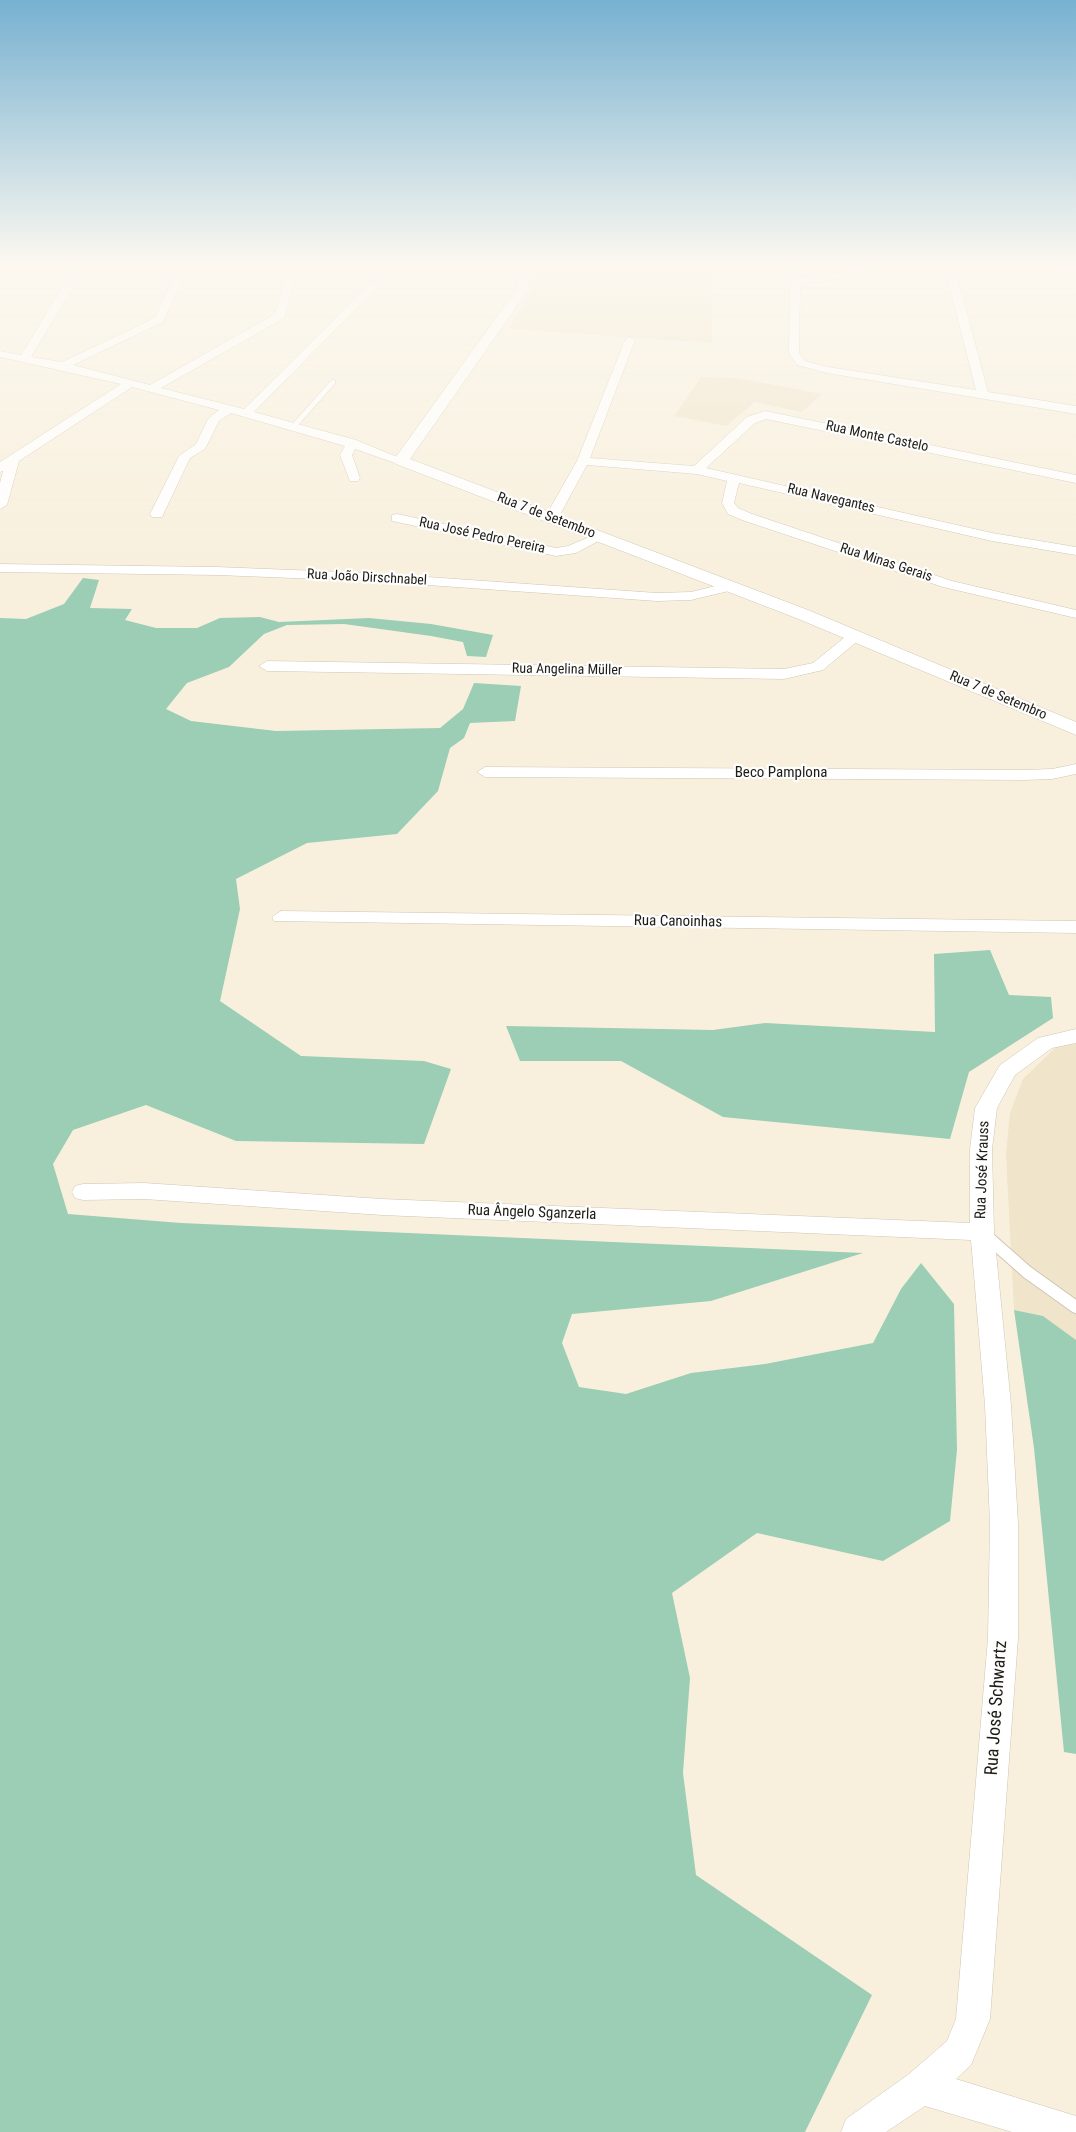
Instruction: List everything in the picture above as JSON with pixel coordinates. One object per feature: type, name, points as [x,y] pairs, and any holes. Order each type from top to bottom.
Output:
[{"type":"street","name":"Rua 7 de Setembro","points":[[38,361],[294,426],[401,460],[732,586],[1076,729]]},
{"type":"street","points":[[63,366],[72,361]]},
{"type":"street","points":[[151,389],[200,361]]},
{"type":"street","points":[[246,413],[298,361]]},
{"type":"street","points":[[401,460],[471,361]]},
{"type":"street","points":[[551,519],[583,460],[622,361]]},
{"type":"street","points":[[800,361],[826,370],[1076,410]]},
{"type":"street","points":[[974,361],[983,396]]},
{"type":"street","points":[[0,468],[129,384]]},
{"type":"street","points":[[157,514],[185,456],[201,446],[214,419],[228,409]]},
{"type":"street","name":"Rua Monte Castelo","points":[[697,470],[751,420],[765,415],[1076,479]]},
{"type":"street","points":[[352,443],[346,455],[354,478]]},
{"type":"street","points":[[0,505],[13,459]]},
{"type":"street","name":"Rua Navegantes","points":[[583,460],[697,470],[992,537],[1076,551]]},
{"type":"street","name":"Rua Minas Gerais","points":[[734,477],[728,503],[733,510],[747,517],[948,584],[1076,614]]},
{"type":"street","name":"Rua José Pedro Pereira","points":[[397,518],[556,552],[571,550],[599,537]]},
{"type":"street","name":"Rua João Dirschnabel","points":[[0,568],[217,571],[370,577],[657,597],[691,596],[732,586]]},
{"type":"street","name":"Rua Angelina Müller","points":[[267,666],[784,674],[818,667],[855,636]]},
{"type":"street","name":"Beco Pamplona","points":[[485,772],[1024,775],[1052,774],[1076,769]]},
{"type":"street","name":"Rua Canoinhas","points":[[281,917],[1076,927]]},
{"type":"street","name":"Rua José Krauss","points":[[982,1232],[981,1149],[986,1108],[1007,1070],[1045,1043],[1076,1036]]},
{"type":"street","name":"Rua Ângelo Sganzerla","points":[[83,1192],[144,1191],[382,1207],[982,1232]]},
{"type":"street","name":"Rua José Schwartz","points":[[859,2132],[873,2119],[922,2087],[959,2053],[974,2019],[1003,1638],[1004,1524],[998,1405],[982,1232]]},
{"type":"street","points":[[922,2087],[1072,2132]]},
{"type":"lane","points":[[294,426],[333,382]]},
{"type":"lane","name":"Rua José Krauss","points":[[982,1232],[1027,1272],[1076,1308]]},
{"type":"shaded area","points":[[701,377],[737,378],[822,394],[802,412],[755,402],[726,426],[674,416]]},
{"type":"shaded area","points":[[1076,1042],[1076,1340],[1043,1316],[1014,1310],[1006,1154],[1010,1113],[1023,1079],[1057,1046]]},
{"type":"green space","points":[[83,578],[99,580],[90,608],[132,609],[125,620],[156,628],[197,628],[220,618],[260,617],[279,622],[369,618],[431,624],[493,635],[486,657],[467,656],[463,642],[431,636],[344,624],[287,625],[264,634],[229,667],[187,683],[166,709],[191,721],[276,731],[440,728],[463,709],[474,683],[521,686],[515,721],[470,723],[464,738],[450,748],[438,791],[397,834],[307,843],[236,879],[240,909],[220,1001],[301,1056],[424,1061],[451,1069],[424,1144],[236,1141],[146,1105],[73,1130],[53,1164],[68,1214],[181,1223],[863,1253],[711,1301],[572,1314],[562,1343],[579,1387],[626,1394],[691,1373],[765,1364],[873,1343],[901,1289],[921,1263],[954,1304],[957,1450],[950,1521],[883,1561],[757,1533],[672,1593],[690,1678],[683,1773],[696,1875],[872,1995],[805,2132],[0,2132],[0,618],[26,619],[64,604]]},
{"type":"green space","points":[[990,950],[1009,995],[1051,997],[1053,1018],[969,1072],[950,1139],[723,1117],[621,1061],[520,1061],[506,1026],[713,1030],[765,1023],[935,1032],[934,954]]},
{"type":"green space","points":[[1014,1310],[1043,1316],[1076,1340],[1076,1754],[1064,1752],[1034,1448]]}]
